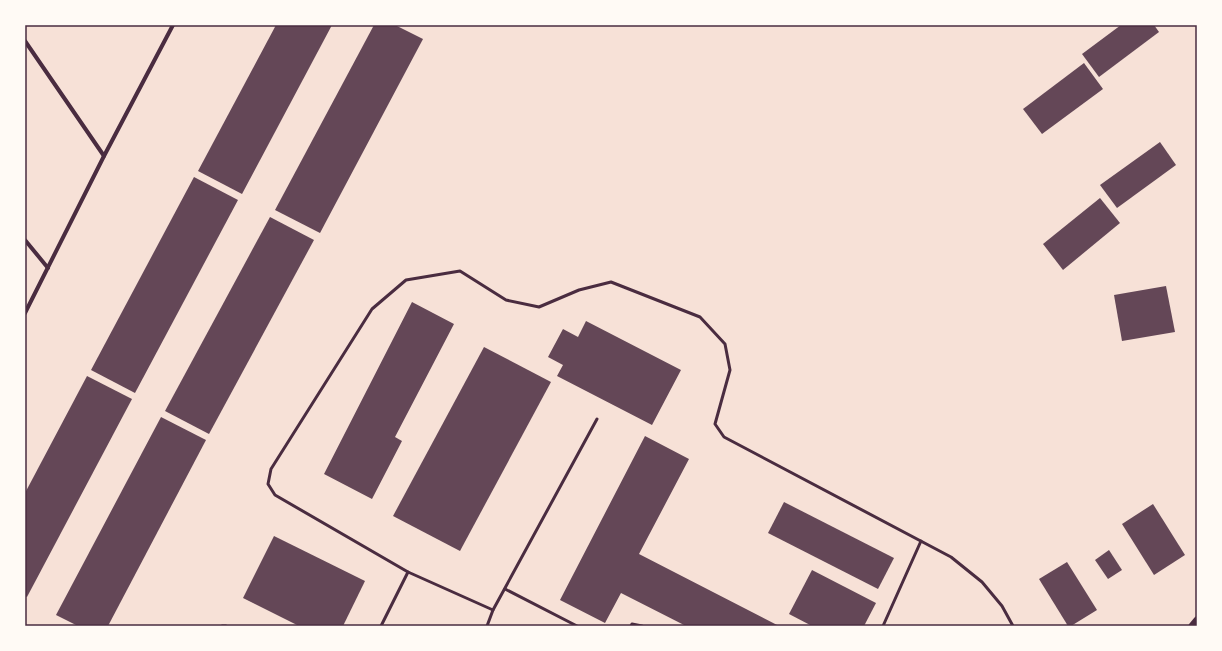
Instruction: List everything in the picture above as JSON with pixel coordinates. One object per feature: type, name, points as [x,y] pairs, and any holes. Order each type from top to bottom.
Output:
[{"type":"street","points":[[25,313],[104,156],[173,25]]},
{"type":"street","points":[[25,41],[104,156]]},
{"type":"street","points":[[25,240],[48,268]]},
{"type":"street","points":[[1192,626],[1197,620]]},
{"type":"lane","points":[[493,610],[408,572],[275,495],[268,484],[271,469],[372,309],[406,280],[460,271],[506,300],[539,307],[579,290],[610,282],[700,317],[725,344],[730,370],[715,424],[724,437],[951,557],[982,582],[1002,606],[1013,626]]},
{"type":"lane","points":[[487,626],[493,610],[597,419]]},
{"type":"lane","points":[[883,626],[921,541]]},
{"type":"lane","points":[[381,626],[408,572]]},
{"type":"lane","points":[[505,589],[577,626]]},
{"type":"lane","points":[[631,626],[632,624],[642,626]]},
{"type":"building","points":[[276,25],[332,25],[242,194],[198,171]]},
{"type":"building","points":[[374,25],[395,25],[423,39],[320,233],[275,210]]},
{"type":"building","points":[[1121,25],[1154,25],[1159,32],[1099,77],[1082,54]]},
{"type":"building","points":[[1084,63],[1103,89],[1042,134],[1023,109]]},
{"type":"building","points":[[1160,142],[1176,165],[1117,208],[1100,185]]},
{"type":"building","points":[[194,177],[238,200],[135,393],[91,370]]},
{"type":"building","points":[[1100,198],[1120,223],[1063,270],[1043,244]]},
{"type":"building","points":[[270,217],[314,240],[209,434],[165,411]]},
{"type":"building","points":[[1166,286],[1175,332],[1122,341],[1114,295]]},
{"type":"building","points":[[412,302],[454,324],[395,437],[402,441],[372,499],[324,474]]},
{"type":"building","points":[[586,321],[681,370],[652,425],[557,376],[563,365],[548,357],[563,329],[578,337]]},
{"type":"building","points":[[484,347],[551,382],[460,551],[393,516]]},
{"type":"building","points":[[87,376],[132,399],[27,597],[25,596],[25,493]]},
{"type":"building","points":[[161,417],[206,440],[108,626],[78,626],[56,615]]},
{"type":"building","points":[[645,436],[689,459],[639,554],[779,626],[686,626],[621,593],[605,623],[560,600]]},
{"type":"building","points":[[784,502],[894,558],[878,589],[768,533]]},
{"type":"building","points":[[1153,504],[1185,555],[1154,575],[1122,524]]},
{"type":"building","points":[[274,536],[365,581],[343,626],[299,626],[243,598]]},
{"type":"building","points":[[1109,550],[1122,570],[1108,579],[1095,560]]},
{"type":"building","points":[[1067,562],[1097,610],[1071,626],[1068,626],[1039,579]]},
{"type":"building","points":[[812,570],[876,603],[864,626],[812,626],[789,614]]}]
